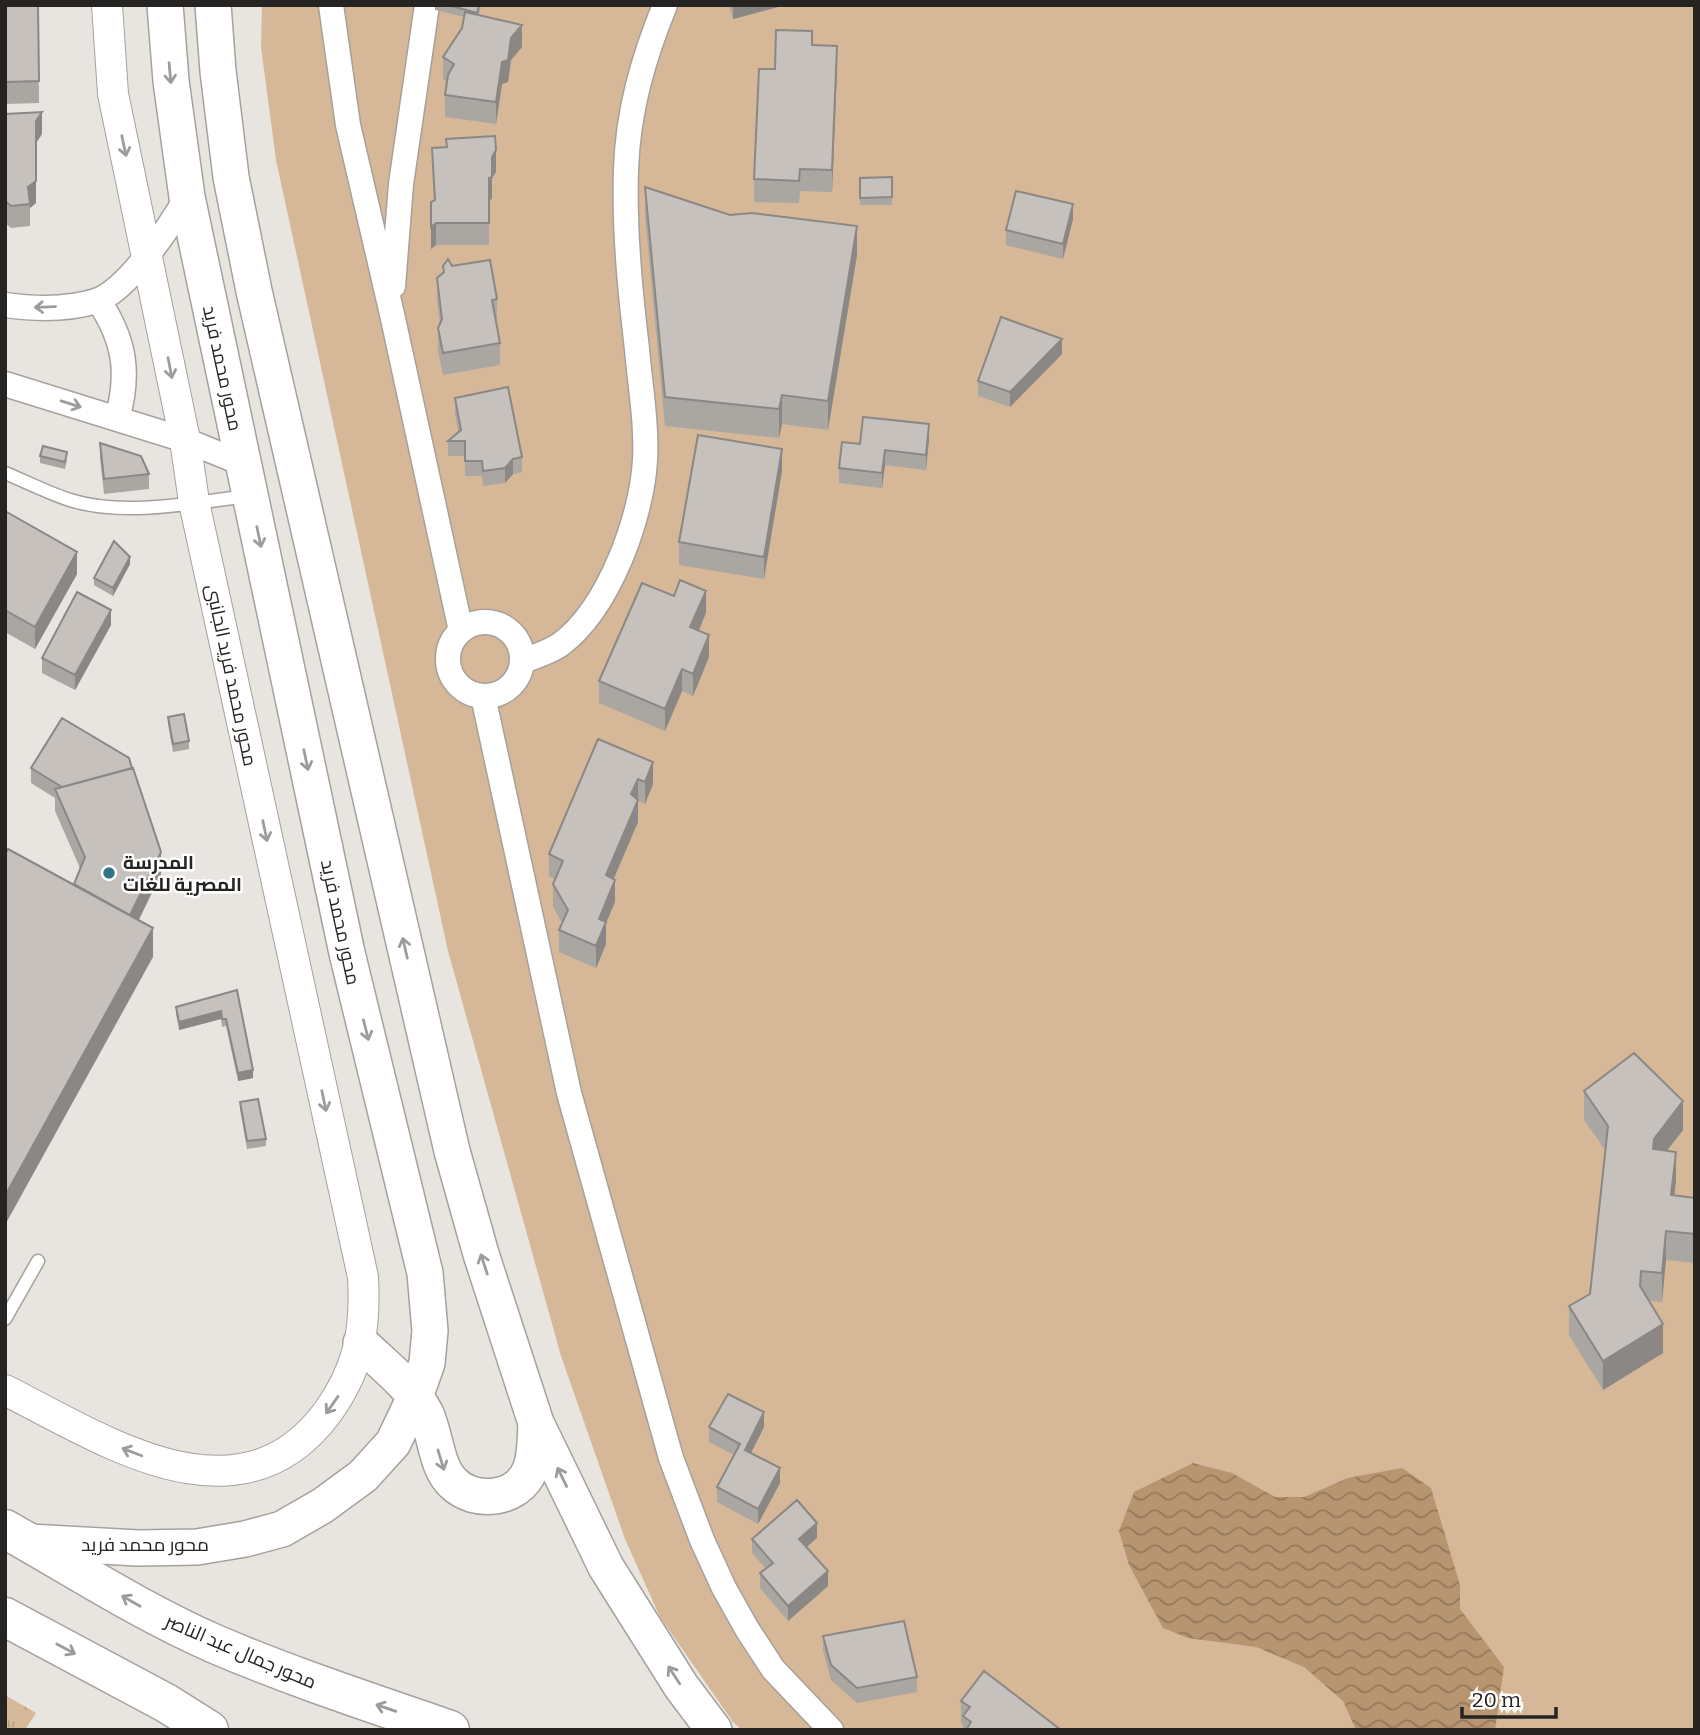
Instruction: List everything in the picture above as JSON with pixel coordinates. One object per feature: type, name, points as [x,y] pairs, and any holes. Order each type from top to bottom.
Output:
[{"type":"main road","name":"محور محمد فريد","points":[[17,1536],[138,1548],[197,1547],[282,1529],[322,1507],[363,1476],[393,1443],[415,1397],[427,1363],[430,1331],[425,1273],[347,953],[187,197],[171,81],[165,5]]},
{"type":"main road","points":[[213,5],[231,177],[254,291],[452,1151],[481,1254],[536,1423],[612,1577],[681,1686],[714,1730]]},
{"type":"main road","points":[[361,1343],[415,1397],[433,1431],[447,1477],[455,1486],[477,1496],[502,1495],[525,1481],[531,1468],[536,1423]]},
{"type":"main road","name":"محور جمال عبد الناصر","points":[[17,1536],[150,1612],[215,1644],[450,1730]]},
{"type":"main road","points":[[8,1622],[166,1703],[209,1730]]},
{"type":"street","name":"محور محمد فريد الجانبى","points":[[5,1390],[113,1444],[154,1461],[188,1470],[222,1472],[248,1469],[273,1461],[295,1448],[314,1430],[349,1377],[361,1343],[365,1309],[363,1277],[194,502],[185,440],[113,94],[107,5]]},
{"type":"street","points":[[331,5],[348,125],[461,631]]},
{"type":"street","points":[[392,314],[401,184],[427,5]]},
{"type":"street","points":[[523,660],[549,651],[568,638],[604,593],[631,531],[640,497],[645,460],[644,419],[631,297],[625,196],[626,167],[629,126],[639,77],[665,5]]},
{"type":"street","points":[[5,305],[27,308],[55,307],[98,300],[120,284],[147,256],[187,197]]},
{"type":"street","points":[[98,300],[119,338],[124,359],[124,389],[117,419]]},
{"type":"street","points":[[5,384],[185,440],[247,480]]},
{"type":"street","points":[[487,622],[502,625],[513,634],[521,646],[523,660],[519,675],[511,687],[498,694],[483,696],[469,692],[457,683],[450,671],[448,656],[452,642],[461,631],[473,624],[487,622]]},
{"type":"street","points":[[483,696],[569,1093],[671,1458],[723,1588],[747,1629],[774,1669],[807,1708],[831,1730]]},
{"type":"lane","points":[[5,473],[72,501],[102,506],[150,507],[194,502],[247,480]]},
{"type":"lane","points":[[5,1319],[38,1261]]},
{"type":"green space","points":[[262,5],[1695,5],[1695,1730],[742,1730],[733,1722],[660,1617],[625,1539],[561,1356],[448,951],[276,160],[261,47]]},
{"type":"green space","points":[[5,1695],[36,1713],[25,1730],[5,1730]]},
{"type":"water","points":[[1193,1463],[1232,1473],[1275,1497],[1304,1497],[1348,1478],[1402,1468],[1431,1488],[1460,1585],[1460,1609],[1504,1667],[1495,1730],[1356,1730],[1343,1701],[1304,1667],[1256,1647],[1188,1638],[1163,1628],[1129,1565],[1119,1531],[1134,1492]]},
{"type":"building","points":[[5,5],[38,5],[39,81],[5,82]]},
{"type":"building","points":[[448,5],[479,5],[477,13]]},
{"type":"building","points":[[465,12],[522,25],[511,38],[508,60],[502,62],[496,102],[445,95],[448,75],[454,64],[443,57],[462,28]]},
{"type":"building","points":[[776,30],[812,31],[812,45],[837,46],[832,170],[800,169],[799,181],[754,179],[759,69],[775,69]]},
{"type":"building","points":[[42,112],[36,121],[36,181],[28,187],[30,204],[11,206],[5,201],[5,114]]},
{"type":"building","points":[[495,136],[496,150],[492,157],[492,177],[489,178],[489,223],[436,223],[431,227],[431,202],[435,200],[432,148],[447,147],[446,139]]},
{"type":"building","points":[[892,177],[892,197],[860,198],[860,178]]},
{"type":"building","points":[[645,187],[730,215],[752,213],[857,226],[828,401],[782,395],[779,409],[665,397]]},
{"type":"building","points":[[1016,191],[1073,204],[1063,244],[1006,230]]},
{"type":"building","points":[[448,259],[452,266],[490,260],[497,299],[492,300],[500,343],[443,353],[438,328],[442,319],[437,278],[444,272],[443,266]]},
{"type":"building","points":[[1001,317],[1062,339],[1010,392],[978,381]]},
{"type":"building","points":[[508,387],[522,457],[513,459],[505,468],[483,471],[482,461],[465,461],[465,441],[448,441],[461,430],[455,398]]},
{"type":"building","points":[[863,417],[929,424],[926,455],[885,450],[882,473],[839,468],[842,442],[860,444]]},
{"type":"building","points":[[698,435],[782,449],[764,557],[679,542]]},
{"type":"building","points":[[100,443],[141,456],[149,474],[104,479]]},
{"type":"building","points":[[43,446],[67,452],[65,462],[40,456]]},
{"type":"building","points":[[5,511],[77,552],[35,627],[5,610]]},
{"type":"building","points":[[114,541],[130,557],[113,588],[94,578]]},
{"type":"building","points":[[680,580],[706,591],[690,627],[709,635],[693,674],[682,669],[665,709],[599,681],[642,583],[674,596]]},
{"type":"building","points":[[77,592],[111,610],[75,675],[42,658]]},
{"type":"building","points":[[184,714],[189,741],[173,744],[168,717]]},
{"type":"building","points":[[62,718],[129,758],[132,768],[62,787],[31,768]]},
{"type":"building","points":[[598,739],[653,762],[645,782],[638,779],[631,794],[638,800],[606,875],[615,880],[599,919],[606,922],[596,946],[559,930],[568,910],[553,884],[563,861],[549,854]]},
{"type":"building","points":[[133,768],[161,852],[130,915],[74,884],[85,857],[55,789]]},
{"type":"building","points":[[8,849],[153,928],[5,1196],[5,854]]},
{"type":"building","points":[[237,990],[253,1070],[238,1073],[226,1019],[222,1019],[221,1011],[179,1022],[176,1007]]},
{"type":"building","points":[[1634,1053],[1683,1101],[1654,1139],[1653,1149],[1676,1152],[1671,1195],[1695,1198],[1695,1234],[1666,1231],[1662,1273],[1641,1271],[1640,1286],[1663,1324],[1603,1361],[1569,1306],[1590,1294],[1608,1126],[1584,1091]]},
{"type":"building","points":[[258,1099],[266,1139],[247,1141],[240,1102]]},
{"type":"building","points":[[728,1394],[764,1412],[745,1450],[780,1468],[758,1509],[717,1487],[740,1444],[709,1427]]},
{"type":"building","points":[[797,1500],[817,1523],[799,1539],[828,1571],[788,1606],[760,1573],[773,1563],[752,1539]]},
{"type":"building","points":[[904,1621],[917,1677],[857,1688],[831,1665],[823,1636]]},
{"type":"building","points":[[984,1671],[1061,1730],[966,1730],[971,1722],[963,1716],[970,1707],[961,1701]]},
{"type":"place","name":"المدرسة المصرية للغات","points":[[109,873]]}]
